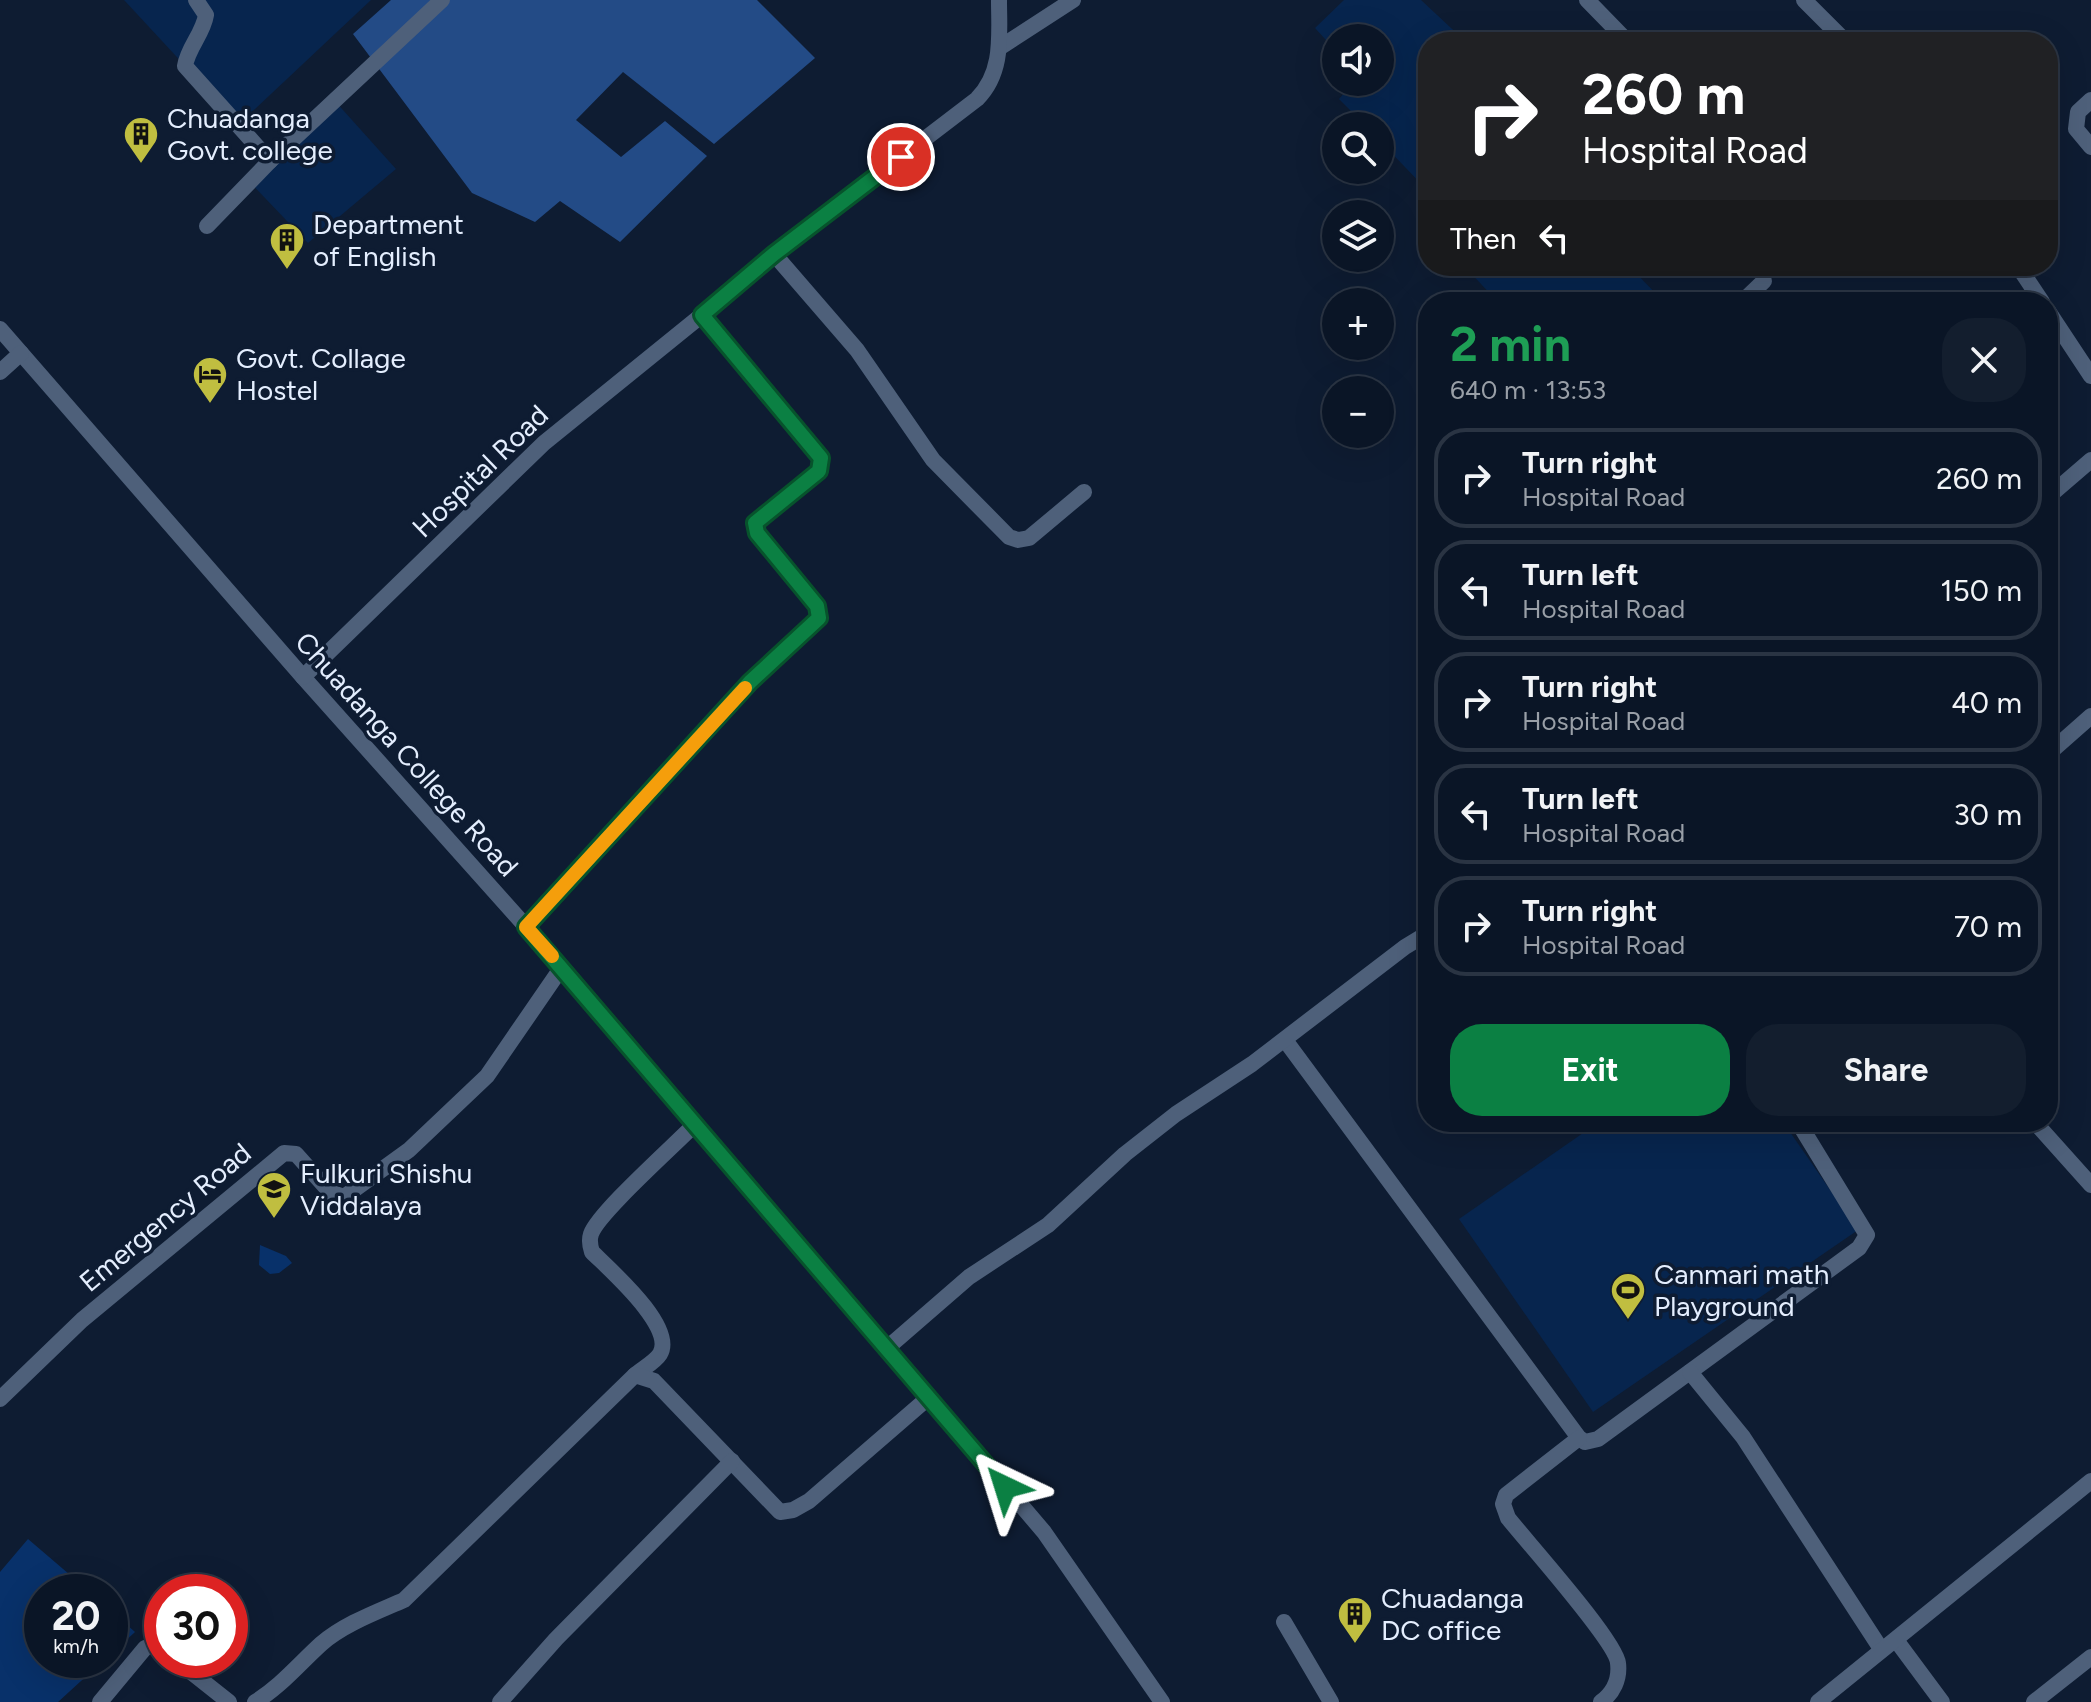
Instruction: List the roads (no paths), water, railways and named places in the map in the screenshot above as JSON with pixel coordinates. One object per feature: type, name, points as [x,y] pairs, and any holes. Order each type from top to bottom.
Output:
[{"type":"street","points":[[196,0],[206,15],[204,28],[186,57],[185,66],[270,161]]},
{"type":"street","points":[[207,226],[270,161],[442,0]]},
{"type":"street","name":"Hospital Road","points":[[303,677],[544,443],[774,254],[977,99],[989,87],[995,72],[999,48],[999,0]]},
{"type":"street","points":[[999,48],[1073,0]]},
{"type":"street","points":[[1587,0],[1618,32]]},
{"type":"street","points":[[1804,0],[1836,32]]},
{"type":"street","points":[[2091,100],[2078,112],[2076,129],[2091,147]]},
{"type":"street","points":[[774,254],[857,350],[933,460],[1009,537],[1018,540],[1029,538],[1084,492]]},
{"type":"street","points":[[1752,292],[1764,281]]},
{"type":"street","points":[[526,927],[750,682],[819,618],[817,606],[757,533],[755,523],[819,471],[821,458],[702,315]]},
{"type":"street","points":[[2058,326],[2091,376]]},
{"type":"street","name":"Chuadanga College Road","points":[[0,329],[303,677],[562,967],[1044,1532],[1162,1702]]},
{"type":"street","points":[[0,372],[21,353]]},
{"type":"street","points":[[2058,488],[2091,460]]},
{"type":"street","points":[[2058,745],[2091,716]]},
{"type":"street","points":[[886,1349],[969,1277],[1048,1225],[1125,1154],[1176,1114],[1285,1040],[1418,939]]},
{"type":"street","name":"Emergency Road","points":[[0,1399],[82,1320],[284,1153],[296,1154],[330,1192],[344,1197],[409,1150],[487,1076],[562,967]]},
{"type":"street","points":[[1285,1040],[1579,1438],[1585,1442],[1598,1439],[1859,1248],[1867,1235],[1804,1132]]},
{"type":"street","points":[[255,1702],[324,1642],[372,1614],[404,1600],[659,1355],[663,1340],[661,1332],[647,1310],[592,1252],[591,1233],[695,1124]]},
{"type":"street","points":[[2044,1132],[2091,1185]]},
{"type":"street","points":[[1690,1372],[1743,1437],[1889,1644],[1942,1702]]},
{"type":"street","points":[[635,1375],[654,1381],[780,1512],[793,1510],[809,1501],[928,1398]]},
{"type":"street","points":[[1579,1438],[1506,1495],[1503,1504],[1508,1518],[1593,1621],[1618,1661],[1616,1682],[1610,1695],[1601,1702]]},
{"type":"street","points":[[500,1702],[556,1639],[732,1461]]},
{"type":"street","points":[[1818,1702],[2091,1481]]},
{"type":"street","points":[[1284,1622],[1331,1702]]},
{"type":"street","points":[[100,1702],[144,1649]]},
{"type":"street","points":[[2034,1702],[2091,1657]]},
{"type":"street","points":[[199,1678],[229,1702]]},
{"type":"place","name":"Chuadanga Govt. college","points":[[141,165]]},
{"type":"place","name":"Department of English","points":[[287,271]]},
{"type":"place","name":"Govt. Collage Hostel","points":[[210,405]]},
{"type":"place","name":"Fulkuri Shishu Viddalaya","points":[[274,1220]]},
{"type":"place","name":"Canmari math Playground","points":[[1628,1321]]},
{"type":"place","name":"Chuadanga DC office","points":[[1355,1645]]}]
